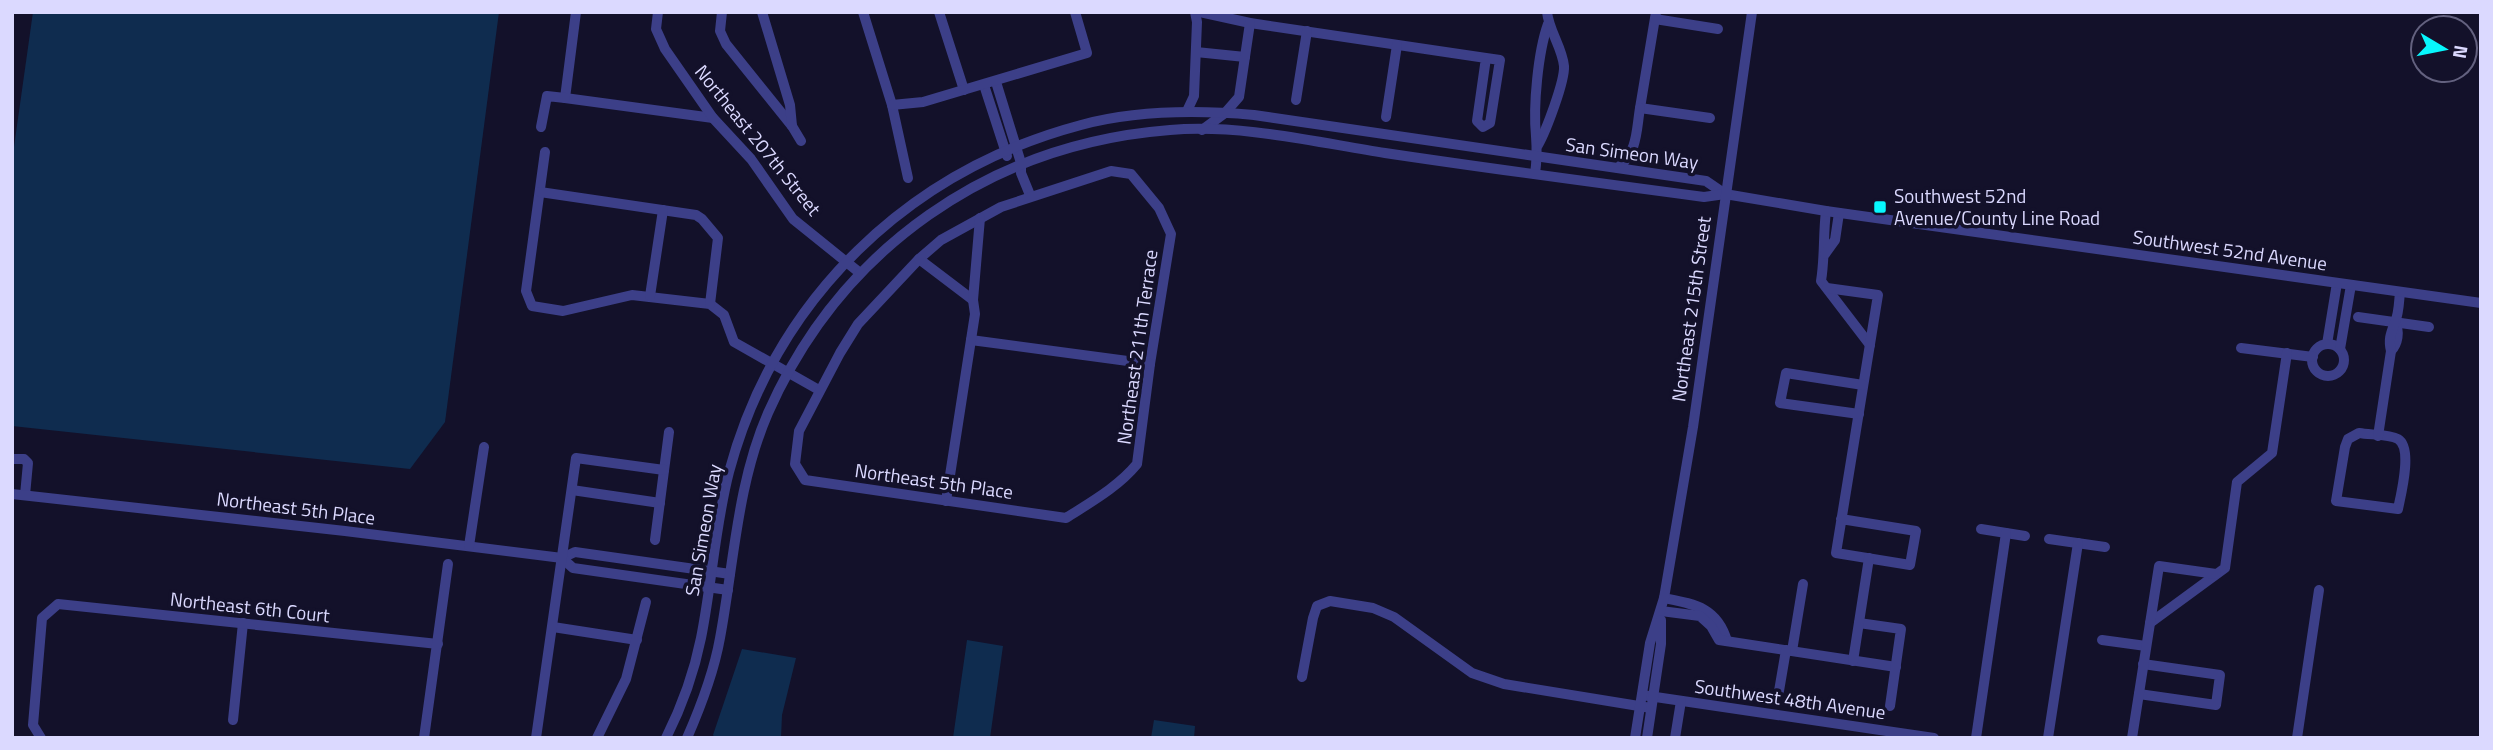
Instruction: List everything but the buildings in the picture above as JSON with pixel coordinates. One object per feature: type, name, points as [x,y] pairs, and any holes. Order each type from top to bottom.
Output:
[{"type":"street","points":[[565,99],[576,12]]},
{"type":"street","name":"Northeast 207th Street","points":[[658,12],[656,29],[665,49],[713,118],[751,159],[793,219],[860,273]]},
{"type":"street","points":[[722,12],[720,30],[726,44],[802,141]]},
{"type":"street","points":[[762,12],[790,105],[792,126]]},
{"type":"street","points":[[863,12],[892,105],[908,178]]},
{"type":"street","points":[[939,12],[964,90]]},
{"type":"street","points":[[892,105],[923,102],[1087,53],[1075,12]]},
{"type":"street","points":[[1535,174],[1538,151],[1561,85],[1564,65],[1548,24],[1547,12]]},
{"type":"street","name":"Northeast 215th Street","points":[[1647,738],[1646,701],[1650,643],[1664,598],[1693,427],[1752,12]]},
{"type":"street","points":[[1187,111],[1194,96],[1200,13],[1250,23],[1500,60],[1490,123],[1483,127],[1477,121],[1486,58]]},
{"type":"street","points":[[1618,168],[1632,154],[1655,16],[1718,29]]},
{"type":"street","points":[[1202,130],[1225,113],[1239,97],[1250,23]]},
{"type":"street","points":[[1538,151],[1537,84],[1548,24]]},
{"type":"street","points":[[1296,100],[1307,31]]},
{"type":"street","points":[[1386,117],[1397,45]]},
{"type":"street","points":[[1199,52],[1245,57]]},
{"type":"street","points":[[996,82],[1011,149]]},
{"type":"street","points":[[984,85],[1030,195]]},
{"type":"street","points":[[541,127],[547,96],[713,118]]},
{"type":"street","points":[[1194,96],[1202,111],[1225,131]]},
{"type":"street","points":[[1239,97],[1247,114]]},
{"type":"street","points":[[1640,108],[1710,118]]},
{"type":"street","name":"San Simeon Way","points":[[666,738],[692,677],[701,640],[729,472],[744,425],[771,364],[796,323],[846,262],[874,233],[912,203],[956,175],[1011,149],[1083,124],[1125,116],[1202,111],[1247,114],[1538,151],[1618,168],[1706,181],[1725,194]]},
{"type":"street","name":"San Simeon Way","points":[[687,738],[708,687],[717,653],[744,486],[766,417],[787,373],[825,315],[860,273],[896,239],[932,211],[975,186],[1079,144],[1139,133],[1202,130],[1704,197],[1725,194]]},
{"type":"street","points":[[545,152],[526,291],[532,306],[563,312],[632,295],[710,304],[724,315],[734,342],[819,390]]},
{"type":"street","name":"Northeast 5th Place","points":[[1137,464],[1112,488],[1066,518],[805,480],[795,464],[799,431],[819,390],[858,324],[919,259],[941,240],[1001,207],[1030,195],[1111,171],[1131,174],[1159,208],[1171,234]]},
{"type":"street","points":[[540,191],[696,215],[718,238],[710,304]]},
{"type":"street","name":"Southwest 52nd Avenue","points":[[1725,194],[1839,213],[2481,303]]},
{"type":"street","points":[[650,296],[663,210]]},
{"type":"street","points":[[1826,211],[1821,281],[1870,345]]},
{"type":"street","points":[[1825,254],[1835,240],[1839,213]]},
{"type":"street","points":[[946,501],[975,314],[973,300],[980,218]]},
{"type":"street","name":"Northeast 211th Terrace","points":[[1137,464],[1171,234]]},
{"type":"street","points":[[919,259],[973,300]]},
{"type":"street","points":[[2327,344],[2337,283]]},
{"type":"street","points":[[2340,349],[2327,344],[2316,350],[2313,365],[2320,373],[2335,374],[2342,366],[2344,359],[2340,349],[2351,285]]},
{"type":"street","points":[[1827,288],[1878,295],[1858,414],[1841,519],[1836,553],[1910,565],[1916,531],[1841,519]]},
{"type":"street","points":[[2378,436],[2391,351],[2396,346],[2398,328],[2395,323],[2400,292]]},
{"type":"street","points":[[2358,317],[2429,327]]},
{"type":"street","points":[[971,340],[1150,364]]},
{"type":"street","points":[[2241,348],[2313,357]]},
{"type":"street","points":[[2150,623],[2225,568],[2237,482],[2272,453],[2287,353]]},
{"type":"street","points":[[1858,414],[1780,403],[1786,373],[1863,385]]},
{"type":"street","points":[[655,540],[669,432]]},
{"type":"street","points":[[2359,433],[2378,436],[2396,438],[2405,449],[2398,509],[2336,501],[2344,447],[2348,439],[2359,433]]},
{"type":"street","points":[[469,546],[484,447]]},
{"type":"street","points":[[12,458],[23,459],[28,463],[25,495]]},
{"type":"street","points":[[536,738],[576,458],[664,470]]},
{"type":"street","points":[[572,491],[660,503]]},
{"type":"street","name":"Northeast 5th Place","points":[[12,494],[562,558],[575,552],[730,574]]},
{"type":"street","points":[[1981,529],[2025,536]]},
{"type":"street","points":[[1976,738],[2006,533]]},
{"type":"street","points":[[2049,539],[2105,547]]},
{"type":"street","points":[[2048,738],[2078,543]]},
{"type":"street","name":"Northeast 5th Place","points":[[562,558],[572,568],[728,590]]},
{"type":"street","points":[[1853,661],[1869,558]]},
{"type":"street","points":[[424,738],[448,565]]},
{"type":"street","points":[[2132,738],[2159,566],[2216,574]]},
{"type":"street","points":[[1779,691],[1803,584]]},
{"type":"street","points":[[2297,738],[2319,590]]},
{"type":"street","points":[[1664,598],[1700,607],[1720,622],[1727,641]]},
{"type":"street","name":"Southwest 48th Avenue","points":[[1303,677],[1317,606],[1330,601],[1373,608],[1394,617],[1472,673],[1504,684],[1646,701],[1681,701],[1934,738]]},
{"type":"street","points":[[597,738],[626,679],[646,602]]},
{"type":"street","name":"Northeast 6th Court","points":[[41,738],[33,725],[42,618],[58,604],[438,644]]},
{"type":"street","points":[[1661,611],[1700,616],[1709,623],[1719,640],[1896,667]]},
{"type":"street","points":[[233,720],[243,623]]},
{"type":"street","points":[[1859,623],[1901,629],[1890,706]]},
{"type":"street","points":[[553,627],[637,640]]},
{"type":"street","points":[[2102,640],[2146,646]]},
{"type":"street","points":[[2139,694],[2216,705],[2220,675],[2144,664]]},
{"type":"street","name":"Northeast 215th Street","points":[[1634,738],[1646,701]]},
{"type":"street","points":[[1675,738],[1681,701]]},
{"type":"water","points":[[33,12],[499,12],[445,422],[410,469],[12,426],[12,161]]},
{"type":"water","points":[[967,640],[1003,646],[990,738],[953,738]]},
{"type":"water","points":[[742,649],[796,658],[782,715],[781,738],[715,738],[713,735]]},
{"type":"water","points":[[1154,720],[1195,726],[1194,738],[1151,738]]},
{"type":"place","name":"Southwest 52nd Avenue/County Line Road","points":[[1880,207]]}]
